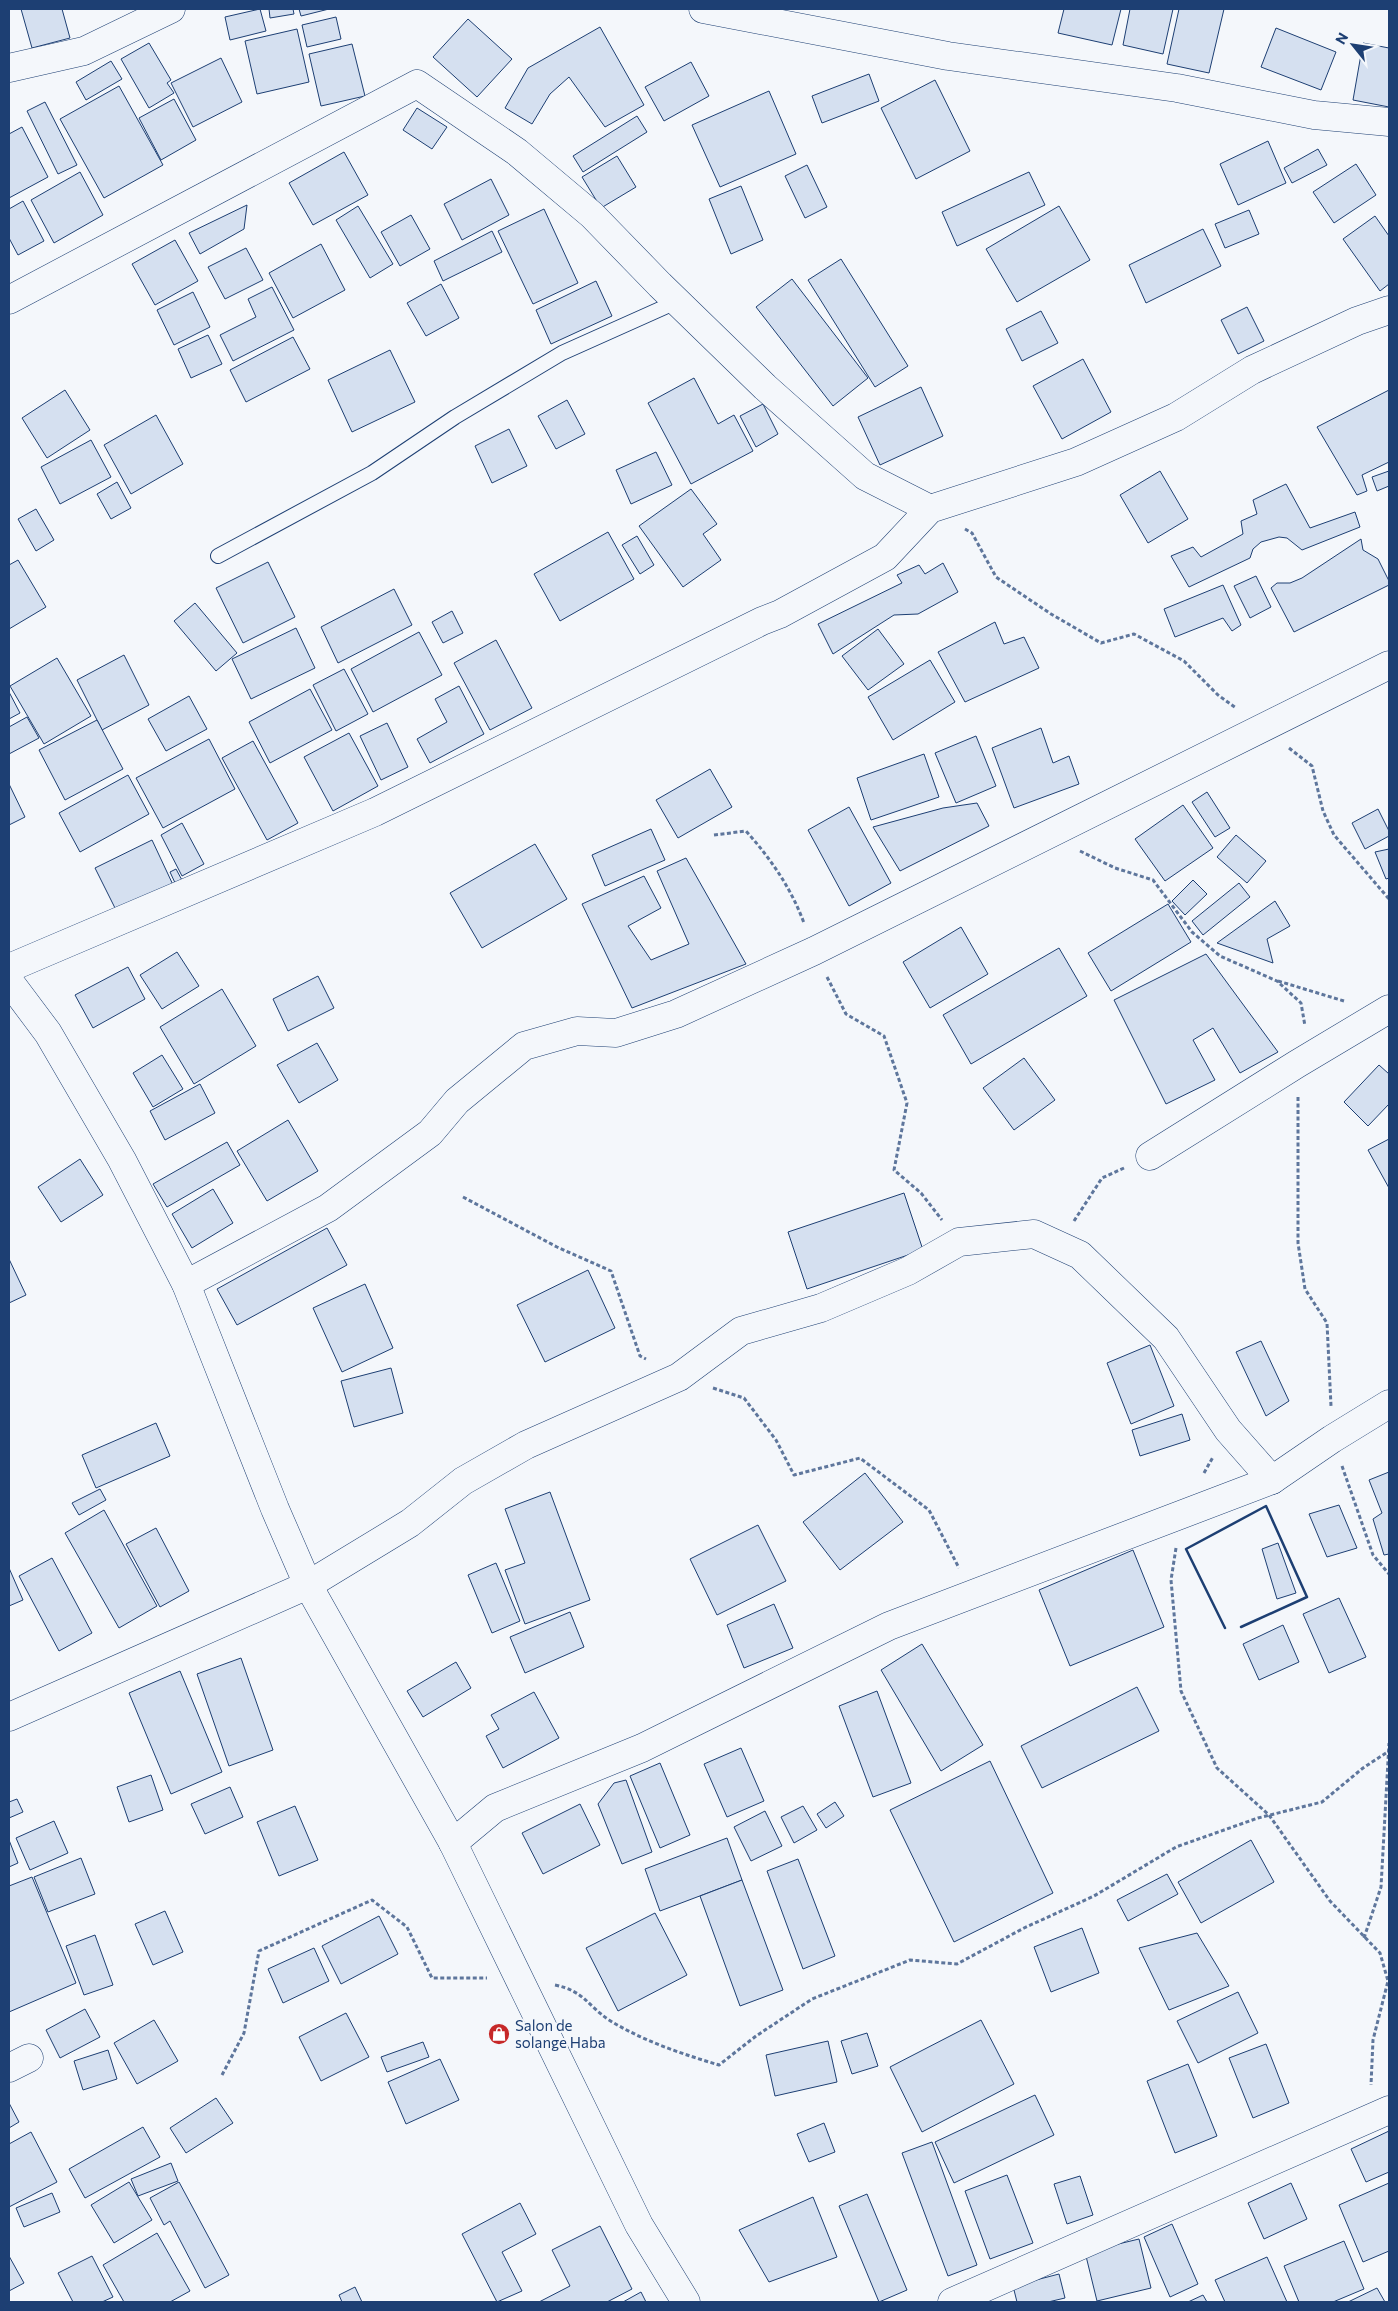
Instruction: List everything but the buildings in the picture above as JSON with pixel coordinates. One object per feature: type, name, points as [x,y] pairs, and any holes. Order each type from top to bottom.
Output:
[{"type":"street","points":[[9,68],[84,51],[171,9]]},
{"type":"street","points":[[703,9],[948,56],[1177,88],[1314,114],[1389,122]]},
{"type":"street","points":[[9,300],[417,84],[516,152],[592,215],[676,302],[765,387],[865,476],[930,509]]},
{"type":"street","points":[[9,968],[376,812],[762,620],[780,614],[885,557],[930,509],[1076,462],[1176,417],[1252,370],[1357,321],[1389,310]]},
{"type":"street","points":[[186,1284],[328,1208],[430,1133],[457,1101],[524,1046],[578,1031],[616,1033],[676,1014],[814,952],[1049,833],[1389,665]]},
{"type":"street","points":[[9,981],[48,1033],[122,1160],[186,1284],[275,1508],[308,1585],[453,1843],[639,2225],[686,2302]]},
{"type":"street","points":[[1150,1156],[1386,1011]]},
{"type":"street","points":[[9,1717],[308,1585],[403,1528],[463,1481],[526,1445],[679,1377],[742,1331],[822,1308],[908,1271],[959,1242],[1034,1234],[1080,1255],[1166,1338],[1228,1430],[1272,1480]]},
{"type":"street","points":[[453,1843],[495,1808],[642,1748],[889,1626],[1272,1480],[1332,1439],[1389,1404]]},
{"type":"street","points":[[952,2302],[1379,2115]]},
{"type":"lane","points":[[218,556],[372,473],[455,417],[562,354],[676,302]]},
{"type":"path","points":[[930,509],[972,533],[996,577],[1051,614],[1101,643],[1134,634],[1184,662],[1218,695],[1264,727],[1312,766],[1323,811],[1334,835],[1389,899]]},
{"type":"path","points":[[714,835],[746,831],[769,857],[796,902],[814,952],[846,1014],[884,1036],[907,1104],[894,1170],[921,1193],[959,1242]]},
{"type":"path","points":[[1049,833],[1086,855],[1115,868],[1154,880],[1192,932],[1220,956],[1278,981],[1386,1011]]},
{"type":"path","points":[[1278,981],[1301,1003],[1308,1044],[1297,1064],[1298,1243],[1305,1289],[1327,1323],[1332,1439],[1373,1555],[1389,1574]]},
{"type":"path","points":[[1060,1246],[1102,1178],[1150,1156]]},
{"type":"path","points":[[463,1197],[557,1247],[611,1271],[640,1356],[679,1377],[744,1398],[776,1440],[794,1475],[860,1458],[929,1510],[972,1594]]},
{"type":"path","points":[[1228,1430],[1182,1515],[1171,1580],[1181,1691],[1217,1768],[1269,1815],[1330,1901],[1380,1953],[1388,1981],[1373,2040],[1379,2115]]},
{"type":"path","points":[[1364,1938],[1381,1887],[1389,1743]]},
{"type":"path","points":[[222,2074],[244,2033],[258,1952],[372,1900],[407,1927],[432,1978],[518,1978],[572,1988],[609,2019],[670,2050],[720,2065],[756,2036],[812,1999],[910,1960],[957,1964],[1024,1928],[1094,1896],[1176,1847],[1269,1815],[1322,1802],[1364,1768],[1388,1752]]},
{"type":"wall","points":[[1225,1628],[1186,1549],[1266,1506],[1307,1597],[1241,1627]]},
{"type":"place","name":"Salon de solange Haba","points":[[499,2034]]}]
